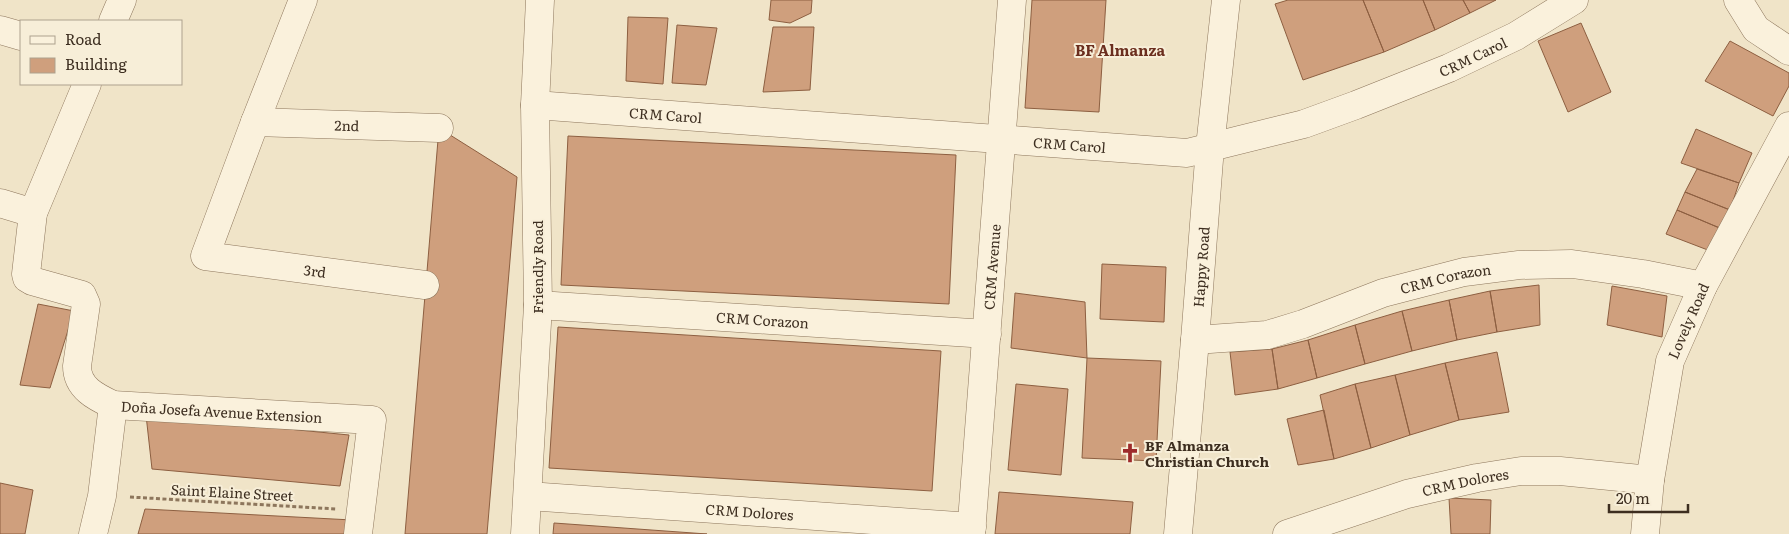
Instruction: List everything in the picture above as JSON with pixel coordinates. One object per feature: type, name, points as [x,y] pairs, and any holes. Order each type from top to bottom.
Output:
[{"type":"street","points":[[113,20],[122,0]]},
{"type":"street","points":[[255,122],[303,0]]},
{"type":"street","name":"Friendly Road","points":[[526,534],[538,305],[534,105],[540,0]]},
{"type":"street","name":"CRM Avenue","points":[[971,531],[1012,0]]},
{"type":"street","name":"Happy Road","points":[[1178,534],[1210,147],[1226,0]]},
{"type":"street","name":"CRM Carol","points":[[534,105],[1187,153],[1304,124],[1382,95],[1449,68],[1516,36],[1574,0]]},
{"type":"street","points":[[1738,0],[1756,29],[1789,51]]},
{"type":"street","points":[[0,30],[20,36]]},
{"type":"street","points":[[0,204],[33,213],[87,85]]},
{"type":"street","name":"2nd","points":[[255,122],[439,128]]},
{"type":"street","name":"3rd","points":[[255,122],[205,256],[425,285]]},
{"type":"street","name":"Lovely Road","points":[[1645,534],[1650,480],[1670,361],[1703,286],[1789,126]]},
{"type":"street","name":"Doña Josefa Avenue Extension","points":[[33,213],[27,278],[82,295],[85,298],[86,304],[77,376],[88,390],[96,397],[114,405],[372,420],[360,522]]},
{"type":"street","name":"CRM Corazon","points":[[1195,340],[1267,335],[1303,324],[1383,293],[1464,272],[1519,265],[1572,264],[1643,274],[1703,286]]},
{"type":"street","name":"CRM Corazon","points":[[538,305],[987,334]]},
{"type":"street","points":[[92,534],[102,496],[114,405]]},
{"type":"street","name":"CRM Dolores","points":[[1287,534],[1407,494],[1512,472],[1560,471],[1650,480]]},
{"type":"street","name":"CRM Dolores","points":[[528,496],[971,531]]},
{"type":"path","name":"Saint Elaine Street","points":[[102,496],[360,522]]},
{"type":"building","points":[[771,0],[812,0],[811,13],[790,23],[769,20]]},
{"type":"building","points":[[1032,0],[1106,0],[1099,112],[1025,108]]},
{"type":"building","points":[[1288,0],[1363,0],[1384,52],[1303,80],[1275,4]]},
{"type":"building","points":[[1363,0],[1423,0],[1435,30],[1384,52]]},
{"type":"building","points":[[1423,0],[1463,0],[1470,13],[1435,30]]},
{"type":"building","points":[[1463,0],[1496,0],[1470,13]]},
{"type":"building","points":[[628,17],[668,18],[663,84],[626,81]]},
{"type":"building","points":[[1581,23],[1611,92],[1568,112],[1538,41]]},
{"type":"building","points":[[677,25],[717,28],[706,85],[672,83]]},
{"type":"building","points":[[773,27],[814,27],[810,90],[763,92]]},
{"type":"building","points":[[1730,41],[1789,73],[1789,86],[1773,116],[1705,81]]},
{"type":"building","points":[[439,128],[517,177],[487,534],[405,534]]},
{"type":"building","points":[[1696,129],[1752,153],[1739,183],[1681,163]]},
{"type":"building","points":[[568,136],[956,155],[949,304],[561,285]]},
{"type":"building","points":[[1697,169],[1739,183],[1730,210],[1685,192]]},
{"type":"building","points":[[1685,192],[1730,210],[1722,229],[1677,210]]},
{"type":"building","points":[[1677,210],[1722,229],[1713,252],[1666,234]]},
{"type":"building","points":[[1102,264],[1166,267],[1164,322],[1100,319]]},
{"type":"building","points":[[1539,285],[1540,325],[1497,332],[1490,291]]},
{"type":"building","points":[[1612,286],[1667,296],[1662,337],[1607,325]]},
{"type":"building","points":[[1490,291],[1497,332],[1457,340],[1449,300]]},
{"type":"building","points":[[1015,293],[1085,302],[1087,358],[1011,348]]},
{"type":"building","points":[[1449,300],[1457,340],[1412,351],[1402,311]]},
{"type":"building","points":[[38,304],[74,311],[50,388],[20,385]]},
{"type":"building","points":[[1402,311],[1412,351],[1365,364],[1355,325]]},
{"type":"building","points":[[1355,325],[1365,364],[1317,378],[1308,340]]},
{"type":"building","points":[[558,327],[941,351],[932,491],[549,468]]},
{"type":"building","points":[[1308,340],[1317,378],[1278,389],[1272,349]]},
{"type":"building","points":[[1272,349],[1278,389],[1235,395],[1230,352]]},
{"type":"building","points":[[1497,352],[1509,412],[1459,420],[1445,363]]},
{"type":"building","points":[[1087,358],[1161,361],[1156,461],[1082,458]]},
{"type":"building","points":[[1445,363],[1459,420],[1410,435],[1395,375]]},
{"type":"building","points":[[1395,375],[1410,435],[1371,448],[1355,384]]},
{"type":"building","points":[[1016,384],[1068,389],[1061,475],[1008,470]]},
{"type":"building","points":[[1355,384],[1371,448],[1334,459],[1320,395]]},
{"type":"building","points":[[1324,410],[1334,459],[1298,465],[1287,419]]},
{"type":"building","points":[[146,415],[349,435],[340,486],[152,469]]},
{"type":"building","points":[[0,483],[33,490],[25,534],[0,534]]},
{"type":"building","points":[[999,492],[1133,502],[1130,534],[995,534]]},
{"type":"building","points":[[1449,498],[1491,500],[1490,534],[1451,534]]},
{"type":"building","points":[[145,509],[352,520],[351,534],[138,534]]},
{"type":"building","points":[[554,523],[707,534],[553,534]]},
{"type":"place","name":"BF Almanza Christian Church","points":[[1130,453]]},
{"type":"district","name":"BF Almanza","points":[[1120,49]]}]
